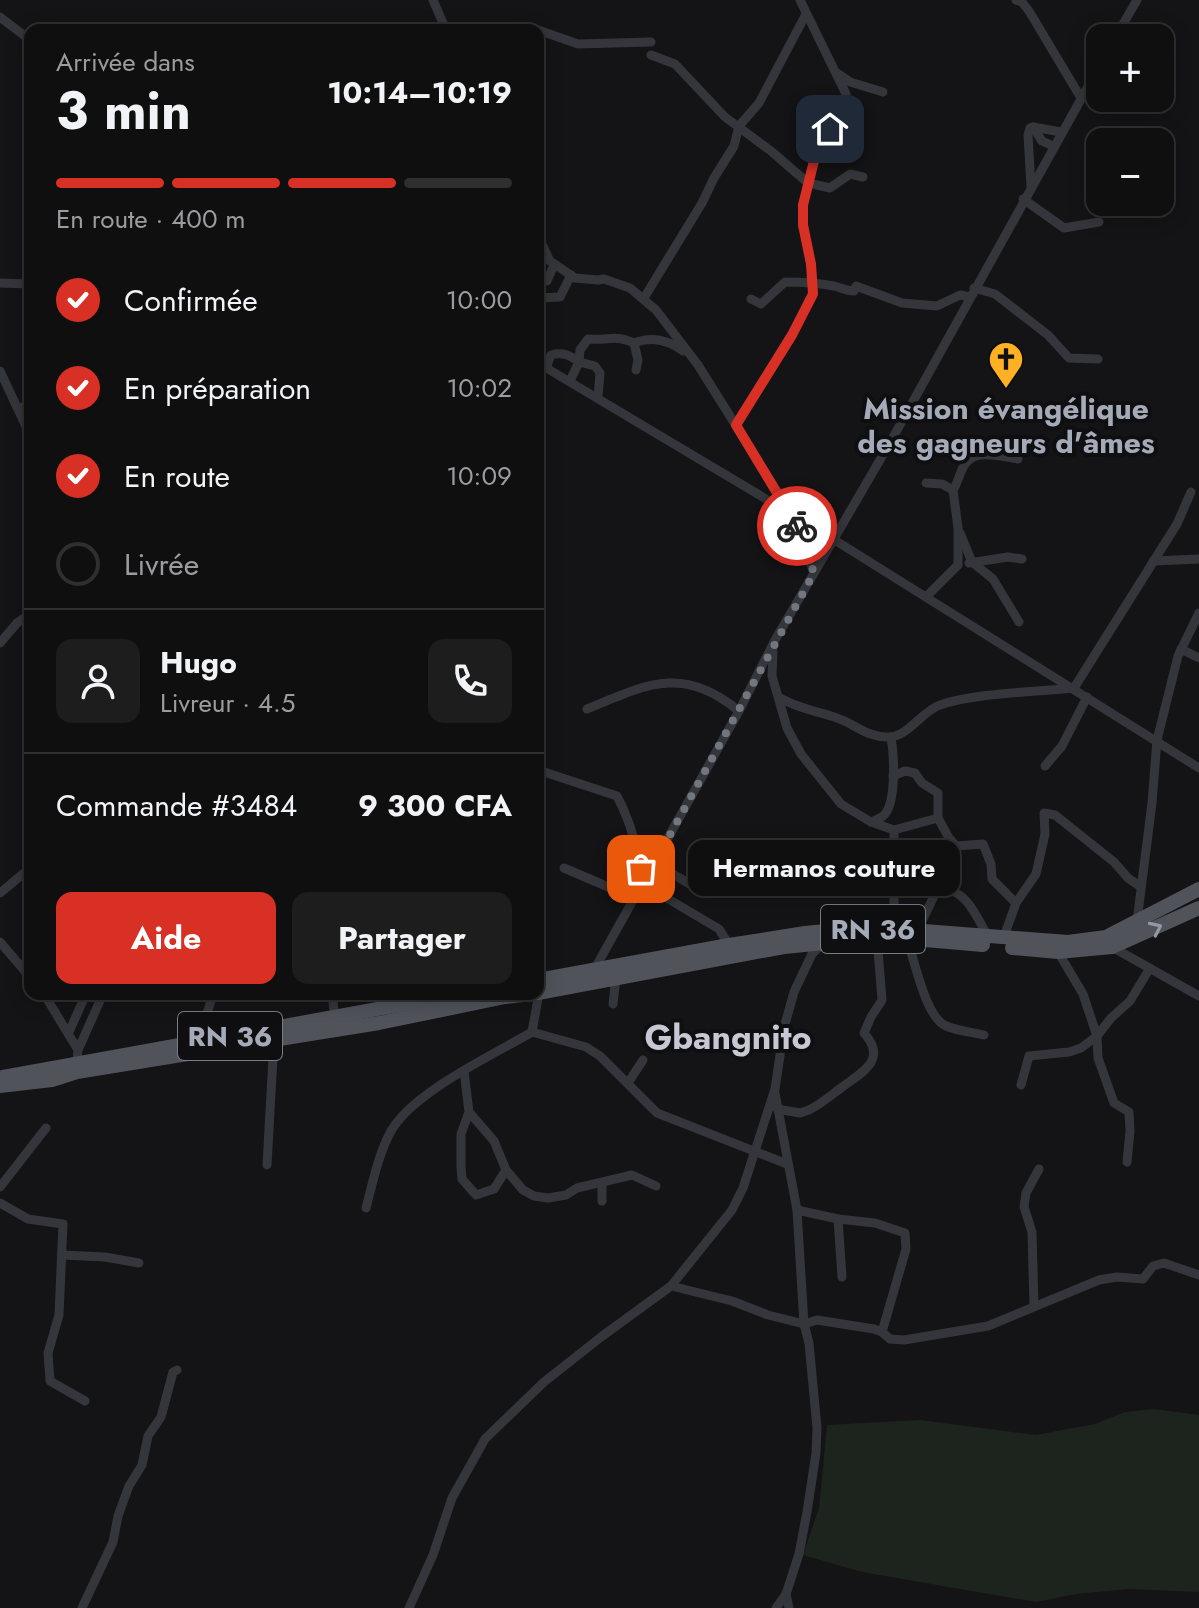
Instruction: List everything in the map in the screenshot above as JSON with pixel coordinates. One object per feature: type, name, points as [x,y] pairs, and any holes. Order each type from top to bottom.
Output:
[{"type":"main road","name":"RN 36","points":[[544,991],[610,967],[877,937],[923,927],[1007,938],[1068,942],[1092,940],[1106,937],[1199,889]]},
{"type":"main road","name":"RN 36","points":[[544,979],[729,945],[856,928],[1058,952],[1112,947],[1199,908]]},
{"type":"main road","name":"RN 36","points":[[0,1077],[78,1056],[207,1040],[429,1000]]},
{"type":"main road","name":"RN 36","points":[[0,1086],[52,1080],[77,1072],[497,1000]]},
{"type":"street","points":[[433,0],[443,24]]},
{"type":"street","points":[[736,425],[813,294],[803,205],[821,143],[846,102],[846,94],[800,0]]},
{"type":"street","points":[[1016,0],[1029,11],[1081,98]]},
{"type":"street","points":[[1123,24],[1137,0]]},
{"type":"street","points":[[644,298],[670,259],[734,146],[739,126],[759,103],[806,14]]},
{"type":"street","points":[[0,17],[24,35]]},
{"type":"street","points":[[438,24],[439,17]]},
{"type":"street","points":[[544,33],[578,44],[651,42]]},
{"type":"street","points":[[651,55],[675,64],[715,107],[808,183],[830,188],[850,174],[863,177]]},
{"type":"street","points":[[835,71],[850,82],[883,92]]},
{"type":"street","points":[[613,1004],[610,967],[634,898],[739,711],[775,640],[1086,89]]},
{"type":"street","points":[[1033,127],[1061,132]]},
{"type":"street","points":[[1033,127],[1042,141],[1053,146]]},
{"type":"street","points":[[1031,187],[1028,135],[1033,127]]},
{"type":"street","points":[[1023,199],[1064,228],[1099,222]]},
{"type":"street","points":[[544,251],[554,265],[571,275],[604,279],[630,288],[644,298],[667,324],[698,365],[793,517],[814,573]]},
{"type":"street","points":[[544,267],[554,265]]},
{"type":"street","points":[[544,277],[547,281],[554,265]]},
{"type":"street","points":[[544,298],[560,297],[571,275]]},
{"type":"street","points":[[751,299],[765,303],[785,282],[833,286],[844,291],[854,291],[856,286],[902,303],[929,306],[937,306],[972,292],[995,294],[1048,335],[1069,358],[1098,359]]},
{"type":"street","points":[[0,283],[24,284]]},
{"type":"street","points":[[667,324],[672,343]]},
{"type":"street","points":[[570,381],[579,362],[580,350],[588,339],[606,341],[622,337],[634,343],[642,340],[672,343],[698,365]]},
{"type":"street","points":[[634,343],[638,360],[636,370]]},
{"type":"street","points":[[544,364],[551,355],[559,353],[595,366],[600,373],[598,397]]},
{"type":"street","points":[[544,367],[833,539],[1199,768]]},
{"type":"street","points":[[0,371],[24,422]]},
{"type":"street","points":[[17,407],[24,408]]},
{"type":"street","points":[[958,565],[958,528],[953,490],[961,470],[970,457],[979,454],[1018,459]]},
{"type":"street","points":[[926,483],[942,484],[953,490]]},
{"type":"street","points":[[1074,688],[1177,524],[1191,492]]},
{"type":"street","points":[[958,528],[972,562],[993,579],[1019,622]]},
{"type":"street","points":[[926,597],[958,565],[1008,557],[1022,559]]},
{"type":"street","points":[[1153,561],[1199,559]]},
{"type":"street","points":[[1137,921],[1157,740],[1181,649],[1199,613]]},
{"type":"street","points":[[0,643],[24,618]]},
{"type":"street","points":[[775,640],[772,676],[787,728],[801,754],[841,804],[871,822],[894,830],[926,824],[938,818]]},
{"type":"street","points":[[1181,649],[1199,658]]},
{"type":"street","points":[[587,709],[642,688],[684,683],[718,694],[739,711]]},
{"type":"street","points":[[780,698],[807,711],[839,719],[866,733],[891,737],[911,727],[938,706],[963,700],[1074,688]]},
{"type":"street","points":[[1045,766],[1062,746],[1087,697]]},
{"type":"street","points":[[871,822],[882,818],[889,809],[893,776],[891,737]]},
{"type":"street","points":[[893,776],[905,771],[915,773],[922,783],[938,793],[938,818],[949,838],[956,846],[983,844],[991,864],[992,879],[1016,903]]},
{"type":"street","points":[[544,772],[617,796],[638,847],[643,884]]},
{"type":"street","points":[[1007,938],[1006,931],[1016,903],[1036,874],[1045,834],[1043,818],[1047,812],[1114,862],[1141,887]]},
{"type":"street","points":[[894,830],[894,912],[899,933],[907,940],[916,973],[937,1019],[945,1026],[984,1035]]},
{"type":"street","points":[[654,863],[700,890]]},
{"type":"street","points":[[564,868],[634,898]]},
{"type":"street","points":[[0,893],[24,873]]},
{"type":"street","points":[[643,884],[719,929],[729,945]]},
{"type":"street","points":[[894,912],[923,927],[935,894],[945,888],[956,891],[964,898],[988,936]]},
{"type":"street","points":[[777,1109],[800,1113],[809,1110],[861,1075],[871,1063],[874,1052],[871,1041],[864,1033],[882,1000],[877,937]]},
{"type":"street","points":[[0,942],[24,970]]},
{"type":"street","points":[[409,1608],[433,1555],[452,1498],[485,1439],[544,1382],[671,1286],[732,1210],[743,1188],[775,1089],[784,1028],[794,992],[812,954],[824,942]]},
{"type":"street","points":[[1112,947],[1199,996]]},
{"type":"street","points":[[1058,952],[1083,994],[1097,1036],[1098,1058],[1114,1103],[1129,1112],[1127,1162]]},
{"type":"street","points":[[1021,1085],[1029,1056],[1081,1048],[1097,1036],[1130,1001],[1150,968]]},
{"type":"street","points":[[48,1000],[69,1032],[78,1056]]},
{"type":"street","points":[[69,1032],[83,1000]]},
{"type":"street","points":[[78,1056],[101,1000]]},
{"type":"street","points":[[207,1040],[203,1027],[211,1000]]},
{"type":"street","points":[[333,1000],[335,1018]]},
{"type":"street","points":[[532,1032],[537,1000]]},
{"type":"street","points":[[366,1208],[380,1155],[392,1129],[409,1109],[464,1071],[532,1032],[586,1047],[600,1056],[657,1113],[787,1164]]},
{"type":"street","points":[[267,1165],[274,1040]]},
{"type":"street","points":[[628,1083],[643,1060]]},
{"type":"street","points":[[464,1071],[469,1112],[459,1146],[462,1179],[476,1195],[486,1193],[494,1189],[506,1170]]},
{"type":"street","points":[[775,1089],[797,1210],[816,1453],[802,1540],[786,1594],[776,1608]]},
{"type":"street","points":[[469,1112],[494,1141],[505,1161],[506,1170],[523,1190],[534,1196],[548,1198],[566,1195],[577,1188],[632,1175],[656,1186]]},
{"type":"street","points":[[0,1187],[46,1128]]},
{"type":"street","points":[[1034,1306],[1032,1232],[1024,1207],[1026,1193],[1039,1169]]},
{"type":"street","points":[[602,1183],[602,1201]]},
{"type":"street","points":[[0,1203],[28,1219],[63,1224],[59,1315],[48,1353],[50,1381],[85,1401]]},
{"type":"street","points":[[797,1210],[890,1227],[905,1233],[907,1236],[898,1279],[882,1332]]},
{"type":"street","points":[[838,1219],[842,1277]]},
{"type":"street","points":[[62,1255],[105,1257],[139,1263]]},
{"type":"street","points":[[671,1286],[804,1324],[817,1320],[860,1326],[882,1332],[890,1339],[904,1340],[988,1326],[1099,1280],[1117,1277],[1143,1279],[1153,1266],[1164,1263],[1199,1275]]},
{"type":"street","points":[[82,1608],[113,1542],[129,1486],[142,1465],[148,1436],[161,1417],[173,1372],[177,1370]]},
{"type":"street","points":[[786,1594],[789,1608]]},
{"type":"shaded area","points":[[1154,1409],[1199,1415],[1199,1592],[1128,1589],[1036,1602],[862,1572],[803,1555],[819,1508],[827,1425],[920,1420],[1036,1435],[1095,1424],[1125,1412]]},
{"type":"way so far","points":[[641,869],[643,884],[814,573],[797,526]]},
{"type":"place","name":"Mission évangélique des gagneurs d'âmes","points":[[1006,390]]},
{"type":"place","name":"Hermanos couture","points":[[641,869]]},
{"type":"district","name":"Gbangnito","points":[[728,1037]]},
{"type":"route","points":[[797,526],[736,425],[792,335],[813,294],[803,205],[815,157],[830,129]]}]
